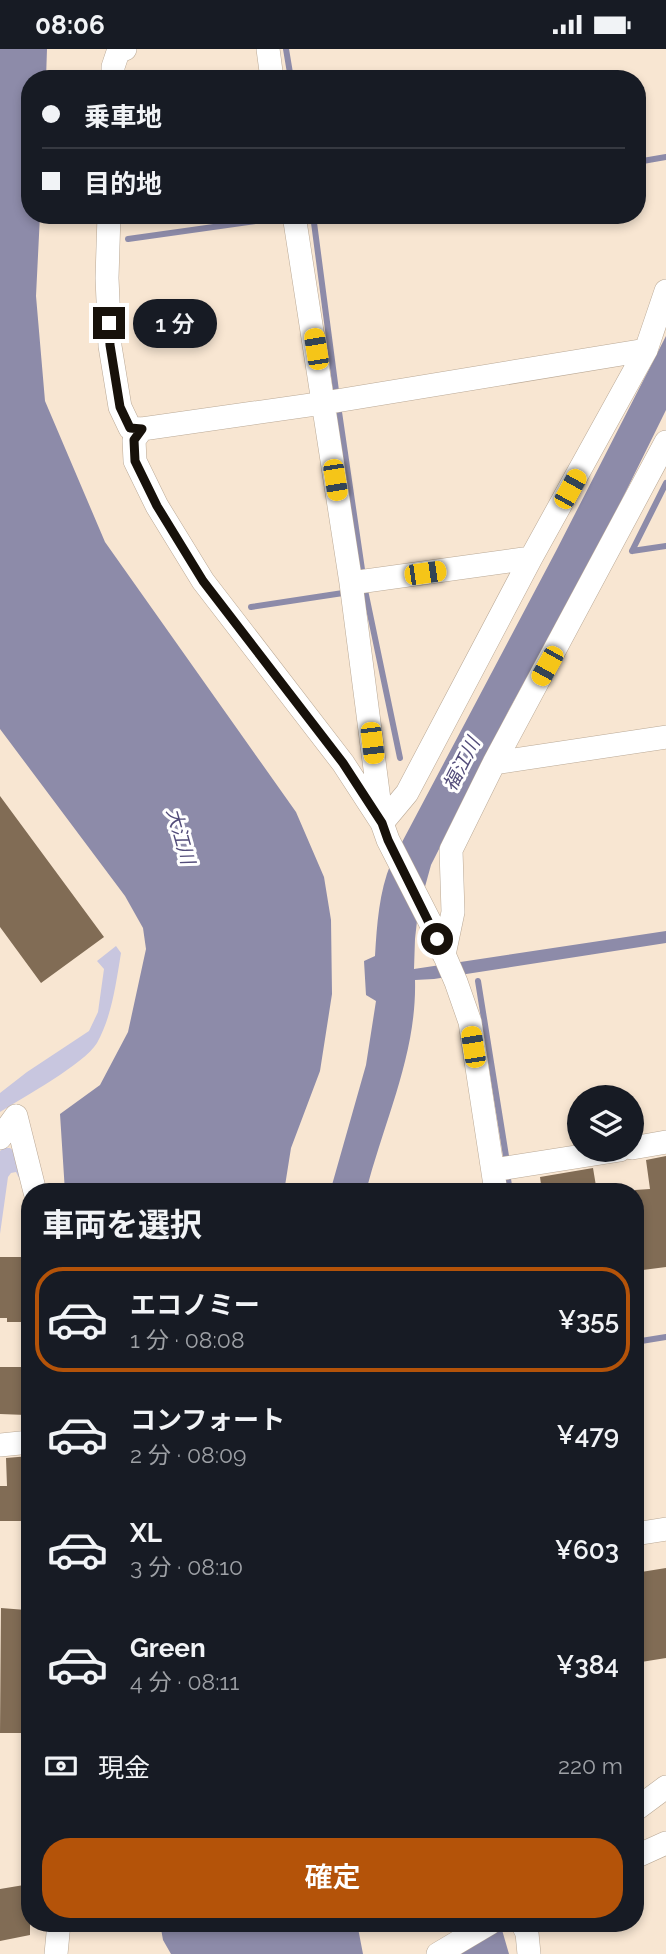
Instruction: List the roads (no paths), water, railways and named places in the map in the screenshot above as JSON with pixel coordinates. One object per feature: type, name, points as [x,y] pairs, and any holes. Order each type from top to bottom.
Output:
[{"type":"street","points":[[113,70],[118,52],[125,49]]},
{"type":"street","points":[[268,49],[271,70]]},
{"type":"street","points":[[109,224],[107,278],[110,345],[120,407],[130,428],[142,429],[324,403],[646,350]]},
{"type":"street","points":[[295,224],[324,403],[359,582],[385,832]]},
{"type":"street","points":[[385,832],[646,350],[666,291]]},
{"type":"street","points":[[142,429],[134,440],[135,461],[157,506],[203,581],[343,763],[385,832],[431,923],[470,1022],[495,1181],[572,1162]]},
{"type":"street","points":[[449,966],[453,912],[451,850],[494,763],[666,442]]},
{"type":"street","points":[[359,582],[531,558]]},
{"type":"street","points":[[494,763],[666,737]]},
{"type":"street","points":[[0,1138],[8,1121]]},
{"type":"street","points":[[8,1121],[32,1183]]},
{"type":"street","points":[[644,1146],[666,1143]]},
{"type":"street","points":[[0,1445],[21,1443]]},
{"type":"street","points":[[644,1533],[666,1529]]},
{"type":"street","points":[[644,1803],[666,1787]]},
{"type":"street","points":[[644,1853],[666,1843]]},
{"type":"street","points":[[56,1954],[58,1932]]},
{"type":"street","points":[[440,1953],[475,1932]]},
{"type":"street","points":[[526,1932],[529,1954]]},
{"type":"water","name":"大江川","points":[[0,49],[47,49],[46,70],[21,70],[21,224],[40,224],[36,296],[45,401],[105,542],[296,812],[324,877],[331,920],[332,994],[320,1071],[291,1148],[285,1183],[64,1183],[60,1114],[100,1085],[128,1032],[146,949],[143,928],[125,896],[0,729]]},
{"type":"water","name":"福江川","points":[[666,336],[666,410],[604,536],[509,710],[431,865],[418,912],[414,969],[666,931],[666,943],[415,980],[411,1034],[405,1061],[368,1183],[333,1183],[366,1065],[376,1001],[366,995],[364,961],[375,956],[381,897],[387,874]]},
{"type":"water","points":[[162,1932],[359,1932],[363,1954],[171,1954]]},
{"type":"water","points":[[460,1932],[503,1932],[509,1954],[462,1954]]},
{"type":"waterway","points":[[286,49],[290,70]]},
{"type":"waterway","points":[[646,160],[666,157]]},
{"type":"waterway","points":[[128,239],[234,224]]},
{"type":"waterway","points":[[314,224],[336,391]]},
{"type":"waterway","points":[[339,412],[365,590],[400,758]]},
{"type":"waterway","points":[[632,551],[666,483]]},
{"type":"waterway","points":[[632,551],[666,546]]},
{"type":"waterway","points":[[251,607],[343,593]]},
{"type":"waterway","points":[[478,981],[506,1156]]},
{"type":"waterway","points":[[508,1179],[509,1183]]},
{"type":"waterway","points":[[644,1341],[666,1337]]}]
